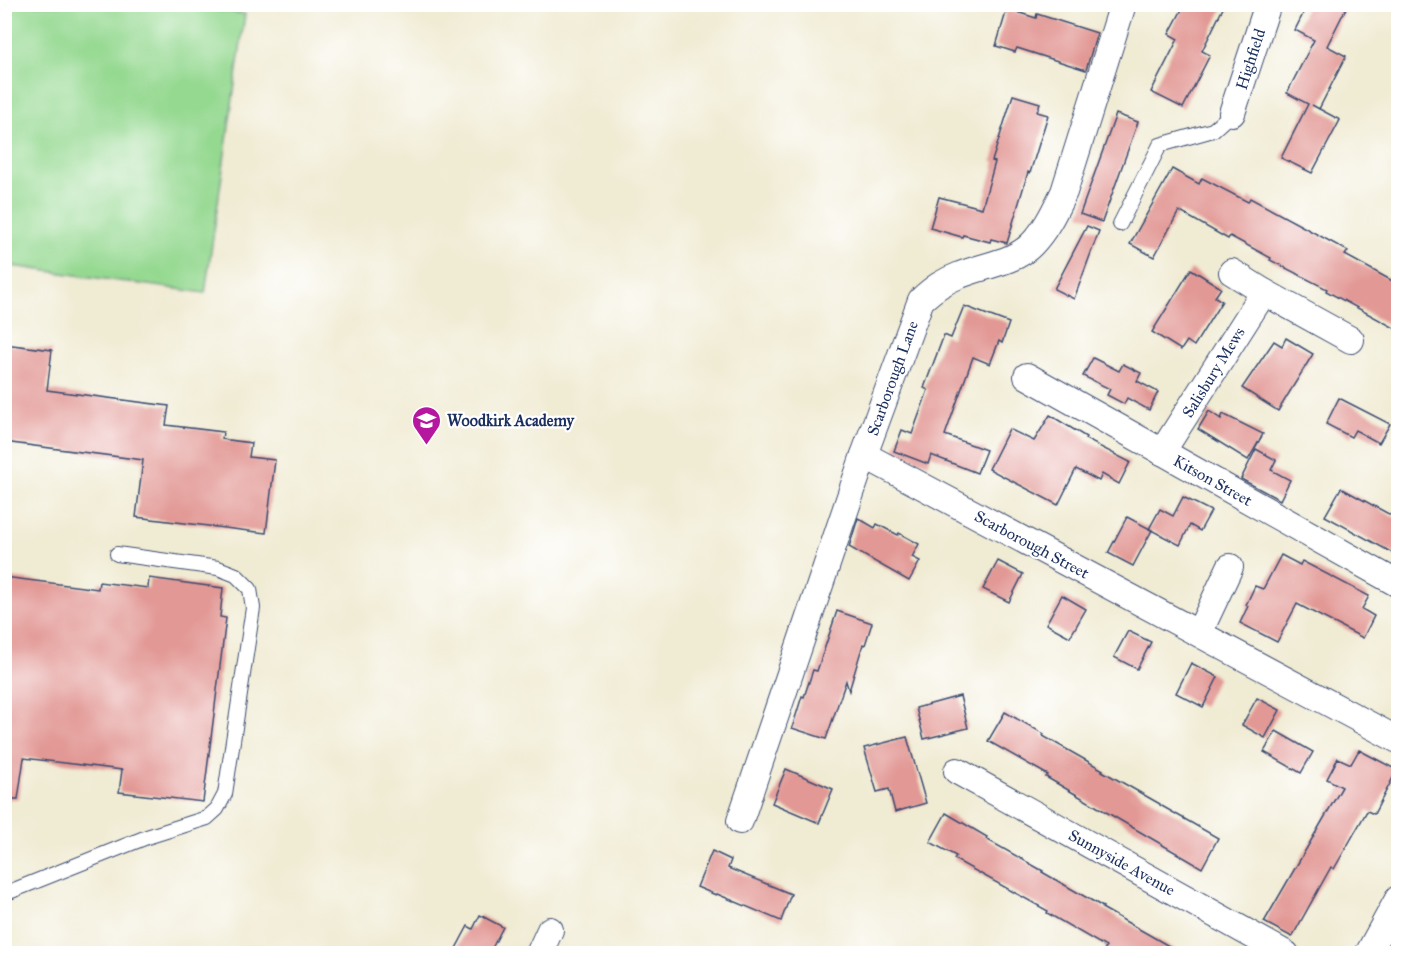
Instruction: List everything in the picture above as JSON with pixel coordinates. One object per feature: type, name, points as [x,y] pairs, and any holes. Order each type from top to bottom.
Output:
[{"type":"street","name":"Scarborough Lane","points":[[740,821],[864,455],[921,300],[938,285],[953,278],[1010,259],[1032,245],[1049,221],[1064,192],[1123,4]]},
{"type":"street","name":"Highfield","points":[[1232,113],[1268,4]]},
{"type":"street","points":[[1232,272],[1351,340]]},
{"type":"street","name":"Salisbury Mews","points":[[1162,452],[1264,292]]},
{"type":"street","name":"Kitson Street","points":[[1027,376],[1398,584]]},
{"type":"street","name":"Scarborough Street","points":[[864,455],[1398,740]]},
{"type":"street","points":[[1199,633],[1230,567]]},
{"type":"street","name":"Sunnyside Avenue","points":[[957,771],[1286,954]]},
{"type":"street","points":[[1368,954],[1398,899]]},
{"type":"street","points":[[539,954],[550,930]]},
{"type":"lane","points":[[1120,224],[1160,145],[1213,130],[1232,113]]},
{"type":"lane","points":[[4,894],[147,837],[207,818],[217,809],[225,794],[253,608],[250,589],[236,575],[218,568],[117,554]]},
{"type":"green space","points":[[175,4],[245,14],[205,293],[5,265],[5,5]]},
{"type":"building","points":[[1185,4],[1225,4],[1202,51],[1210,55],[1183,108],[1151,92],[1178,39],[1169,34]]},
{"type":"building","points":[[1308,4],[1348,4],[1327,46],[1346,56],[1319,109],[1340,120],[1312,173],[1281,158],[1308,104],[1287,93],[1314,40],[1295,30]]},
{"type":"building","points":[[1007,9],[1036,18],[1037,14],[1097,33],[1086,70],[1017,48],[1015,52],[996,46]]},
{"type":"building","points":[[1013,95],[1040,103],[1037,112],[1048,115],[1007,243],[991,239],[990,242],[963,235],[962,237],[930,228],[939,197],[982,208],[995,162],[992,161]]},
{"type":"building","points":[[1116,114],[1138,122],[1102,222],[1080,214]]},
{"type":"building","points":[[1172,169],[1199,184],[1202,178],[1248,202],[1250,198],[1348,251],[1345,255],[1398,284],[1398,330],[1326,291],[1327,289],[1270,260],[1271,258],[1230,236],[1228,239],[1179,211],[1154,257],[1130,244]]},
{"type":"building","points":[[1087,226],[1099,231],[1074,299],[1054,289]]},
{"type":"building","points":[[1191,269],[1221,288],[1215,297],[1222,301],[1194,346],[1187,341],[1181,350],[1152,332]]},
{"type":"building","points":[[964,306],[1009,323],[1002,343],[999,341],[990,364],[973,357],[945,435],[986,450],[977,473],[931,455],[928,464],[894,451],[902,430],[912,434],[928,390],[924,388],[944,335],[951,338]]},
{"type":"building","points":[[1286,338],[1313,354],[1278,411],[1242,388],[1274,341],[1282,346]]},
{"type":"building","points":[[4,344],[52,350],[47,390],[169,406],[166,425],[223,432],[222,439],[251,443],[249,457],[275,460],[266,533],[136,517],[143,460],[4,442]]},
{"type":"building","points":[[1093,358],[1119,371],[1123,364],[1141,373],[1137,381],[1158,392],[1149,410],[1127,398],[1124,404],[1107,395],[1110,389],[1083,376]]},
{"type":"building","points":[[1339,398],[1390,424],[1379,443],[1355,430],[1351,437],[1326,424]]},
{"type":"building","points":[[1209,411],[1221,419],[1223,414],[1263,434],[1248,460],[1198,429]]},
{"type":"building","points":[[1050,415],[1086,437],[1085,439],[1130,462],[1119,484],[1102,474],[1099,481],[1076,469],[1058,505],[989,469],[1009,429],[1034,441]]},
{"type":"building","points":[[1256,449],[1276,460],[1271,470],[1290,480],[1280,500],[1241,479]]},
{"type":"building","points":[[1341,488],[1398,519],[1398,556],[1325,516]]},
{"type":"building","points":[[1183,497],[1211,511],[1200,531],[1190,525],[1180,545],[1149,529],[1160,509],[1173,516]]},
{"type":"building","points":[[1127,517],[1152,530],[1133,566],[1108,553]]},
{"type":"building","points":[[858,518],[875,528],[877,524],[919,544],[912,557],[920,561],[909,581],[849,547]]},
{"type":"building","points":[[1281,555],[1300,565],[1302,561],[1369,596],[1362,609],[1374,616],[1363,638],[1297,604],[1277,642],[1240,623],[1255,586],[1263,589]]},
{"type":"building","points":[[998,561],[1023,574],[1009,602],[983,589]]},
{"type":"building","points":[[4,577],[98,589],[99,582],[148,588],[149,578],[223,588],[220,617],[226,618],[203,802],[119,792],[122,770],[24,758],[18,799],[4,799]]},
{"type":"building","points":[[1062,595],[1086,609],[1070,637],[1046,624]]},
{"type":"building","points":[[837,611],[872,623],[849,691],[846,681],[826,739],[792,728],[813,670],[817,671]]},
{"type":"building","points":[[1128,631],[1151,642],[1137,669],[1114,657]]},
{"type":"building","points":[[1191,663],[1218,677],[1203,707],[1176,693]]},
{"type":"building","points":[[960,696],[968,728],[924,739],[916,708]]},
{"type":"building","points":[[1257,698],[1280,710],[1265,738],[1242,725]]},
{"type":"building","points":[[1005,712],[1218,838],[1202,868],[988,741]]},
{"type":"building","points":[[1276,731],[1313,752],[1301,773],[1264,752]]},
{"type":"building","points":[[907,737],[926,803],[895,812],[889,789],[877,792],[864,748]]},
{"type":"building","points":[[1359,750],[1397,770],[1374,814],[1367,811],[1334,869],[1331,867],[1292,937],[1264,922],[1342,787],[1327,779],[1338,758],[1351,764]]},
{"type":"building","points":[[786,769],[833,789],[819,823],[772,803]]},
{"type":"building","points":[[946,813],[987,837],[986,839],[1183,954],[1102,954],[1106,947],[1047,913],[1048,911],[954,859],[956,856],[930,842]]},
{"type":"building","points":[[712,851],[731,860],[728,868],[791,894],[781,921],[697,887]]},
{"type":"building","points":[[480,915],[503,927],[489,954],[453,954],[468,926],[473,929]]},
{"type":"place","name":"Woodkirk Academy","points":[[426,446]]}]
